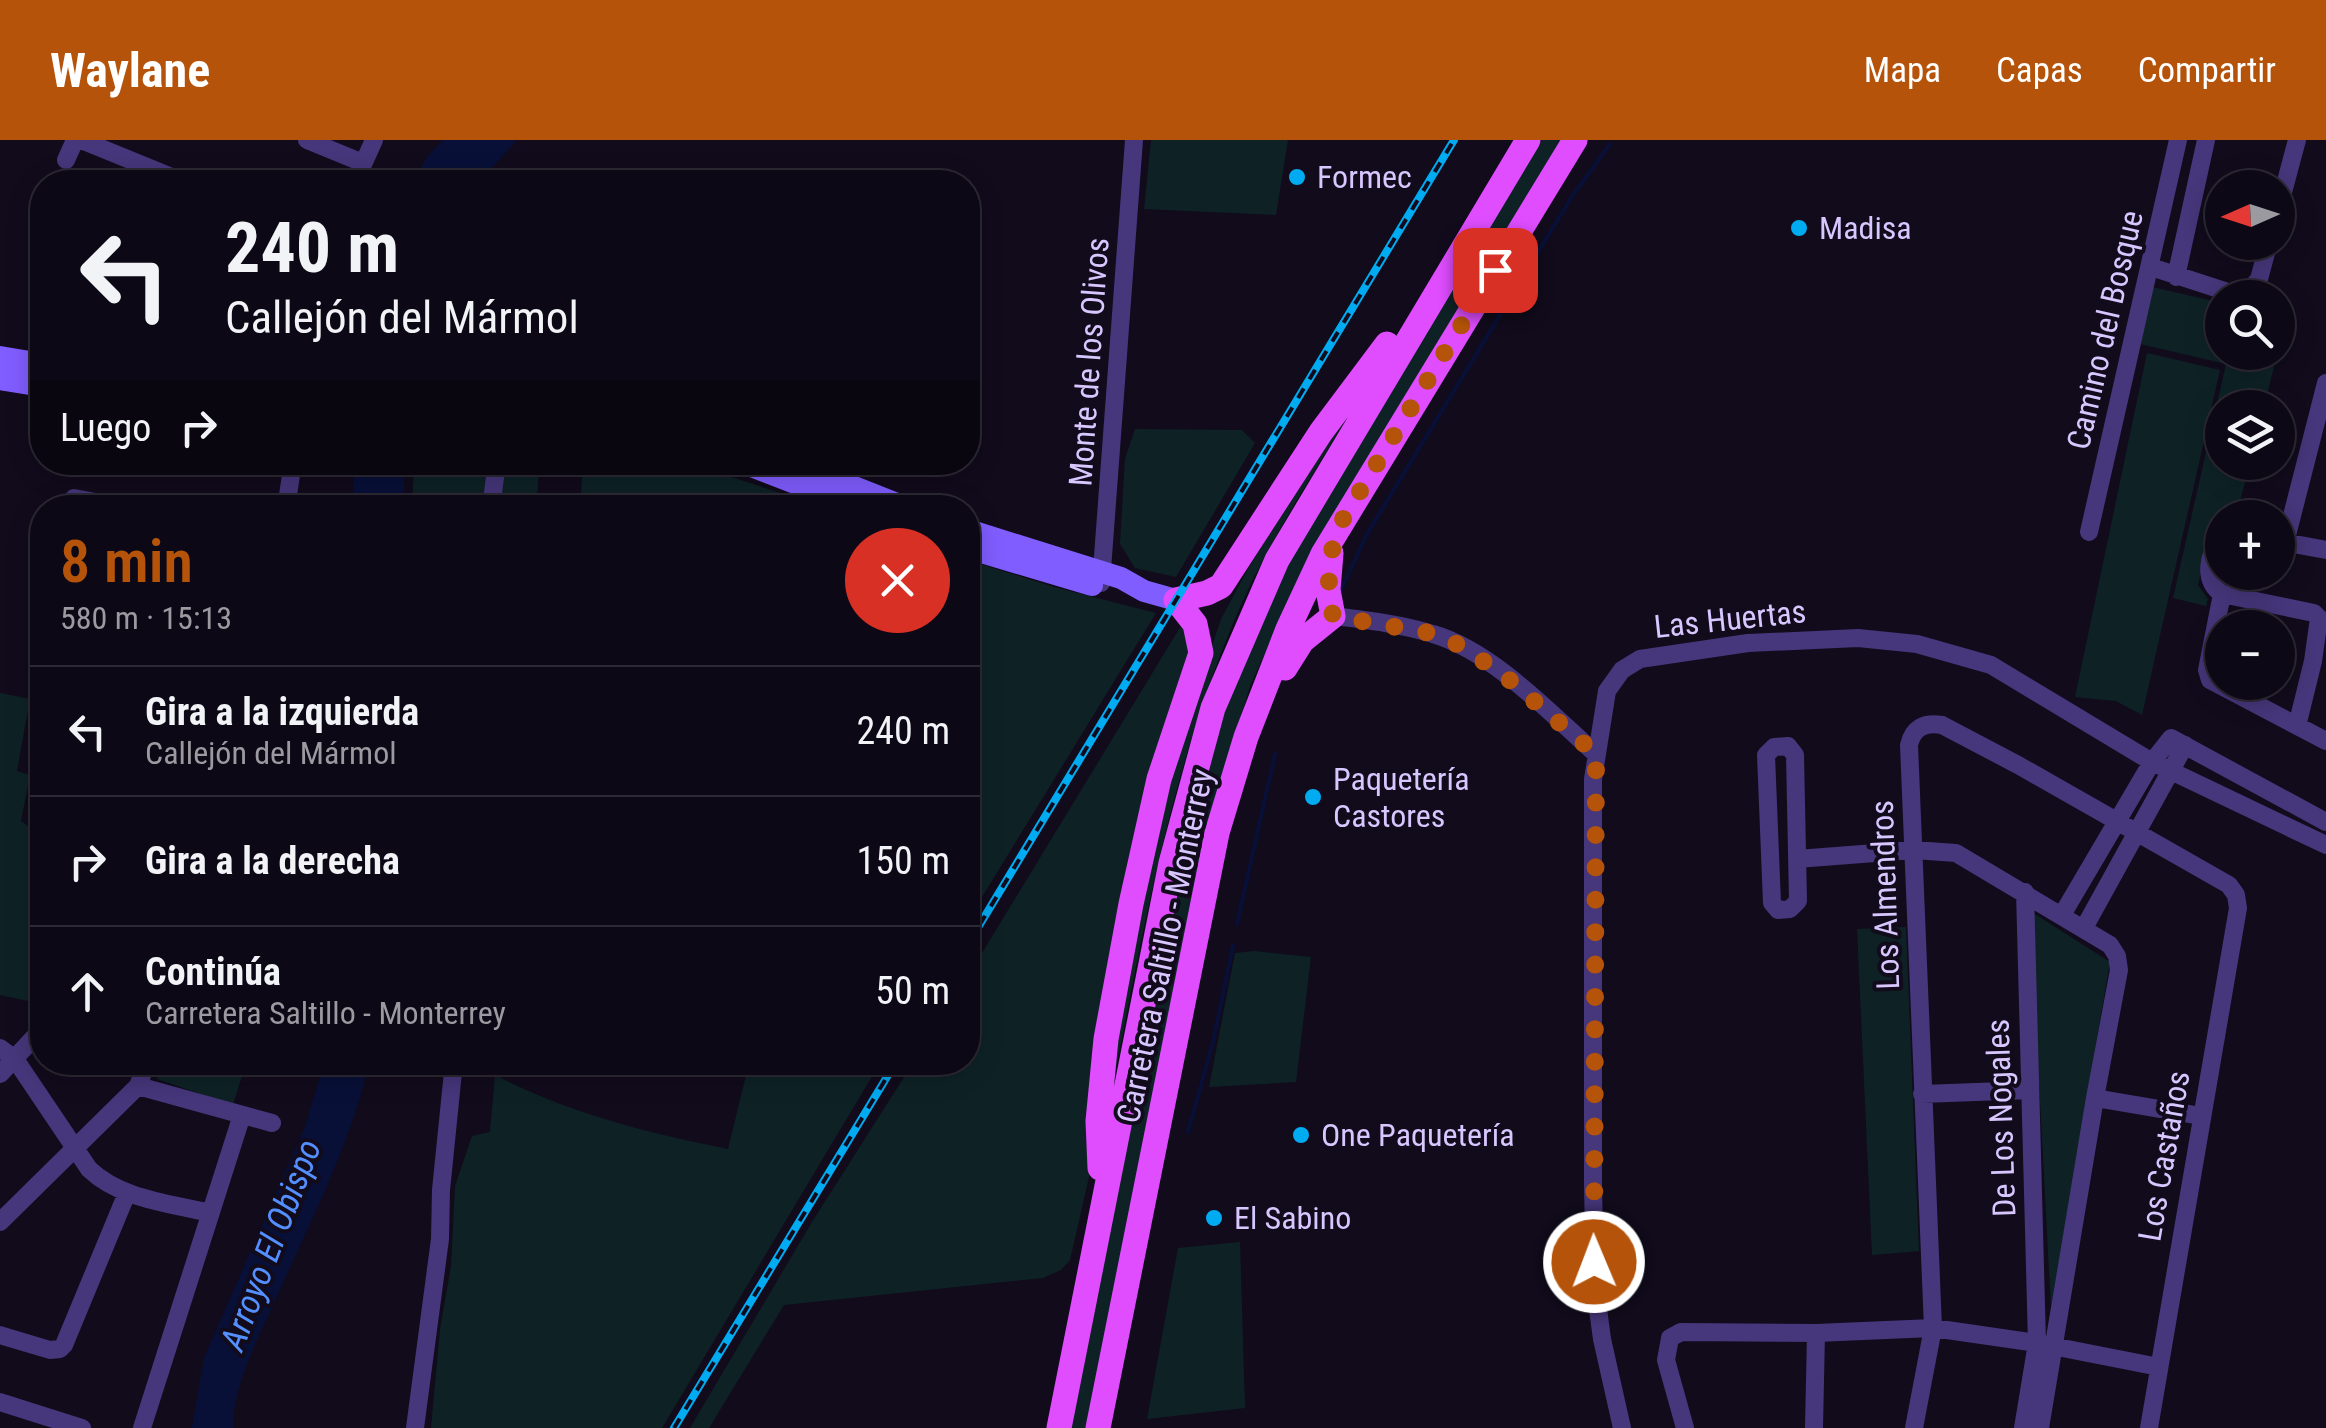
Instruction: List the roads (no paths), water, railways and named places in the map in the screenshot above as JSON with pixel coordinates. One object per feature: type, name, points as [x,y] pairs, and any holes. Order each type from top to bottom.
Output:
[{"type":"main road","name":"Carretera Saltillo - Monterrey","points":[[1059,1428],[1171,862],[1219,692],[1277,560],[1528,140]]},
{"type":"main road","name":"Carretera Saltillo - Monterrey","points":[[1098,1428],[1213,852],[1246,737],[1288,629],[1340,524],[1575,140]]},
{"type":"main road","points":[[1104,1196],[1098,1121],[1106,1039],[1159,778],[1200,653],[1195,624],[1176,600],[1207,594],[1221,586],[1321,432],[1404,323],[1430,302]]},
{"type":"main road","points":[[1246,737],[1295,652],[1310,632],[1333,616],[1328,573],[1340,524]]},
{"type":"street","points":[[66,160],[78,140],[154,170]]},
{"type":"street","points":[[307,140],[362,163]]},
{"type":"street","points":[[359,170],[374,140]]},
{"type":"street","name":"Monte de los Olivos","points":[[1102,580],[1134,140]]},
{"type":"street","name":"Camino del Bosque","points":[[2089,532],[2178,140]]},
{"type":"street","name":"Camino del Bosque","points":[[2176,277],[2206,140]]},
{"type":"street","points":[[2289,170],[2297,140]]},
{"type":"street","points":[[2151,266],[2231,293],[2248,292],[2259,279],[2264,260]]},
{"type":"street","points":[[0,357],[30,362]]},
{"type":"street","points":[[0,379],[30,384]]},
{"type":"street","points":[[2294,500],[2326,383]]},
{"type":"street","points":[[791,475],[863,495]]},
{"type":"street","points":[[811,475],[841,495]]},
{"type":"street","points":[[980,534],[1102,580]]},
{"type":"street","points":[[2295,544],[2326,550]]},
{"type":"street","points":[[980,551],[1102,580],[1121,578],[1144,591],[1176,600]]},
{"type":"street","points":[[2216,590],[2314,614],[2320,623],[2319,662],[2297,726]]},
{"type":"street","points":[[2222,594],[2206,670],[2210,680],[2326,741]]},
{"type":"street","points":[[1333,616],[1420,630],[1463,647],[1498,670],[1596,754]]},
{"type":"street","name":"Las Huertas","points":[[1622,1428],[1595,1287],[1593,879],[1596,754],[1607,691],[1622,670],[1640,659],[1748,643],[1858,638],[1918,644],[1990,665],[2152,762],[2326,846]]},
{"type":"street","name":"Los Almendros","points":[[1914,1428],[1933,1328],[1908,745],[1912,734],[1931,723],[1942,725],[2228,885],[2236,895]]},
{"type":"street","points":[[2062,915],[2152,762],[2176,742]]},
{"type":"street","points":[[2084,928],[2172,772],[2176,742]]},
{"type":"street","points":[[2176,742],[2326,822]]},
{"type":"street","points":[[1774,746],[1788,746],[1796,755],[1797,860],[1798,901],[1790,908],[1778,910],[1772,903],[1768,842],[1766,755],[1774,746]]},
{"type":"street","points":[[1797,860],[1914,850],[1956,853],[2110,944],[2118,956],[2120,970],[2046,1344],[2023,1428]]},
{"type":"street","name":"De Los Nogales","points":[[2025,892],[2030,1090],[2046,1344]]},
{"type":"street","name":"Los Castaños","points":[[2149,1428],[2238,908],[2236,895]]},
{"type":"street","points":[[0,1074],[7,1054],[30,1038]]},
{"type":"street","points":[[7,1054],[98,1177],[128,1193],[210,1213]]},
{"type":"street","points":[[0,1222],[138,1086],[142,1075]]},
{"type":"street","points":[[415,1428],[440,1239],[453,1075]]},
{"type":"street","points":[[138,1086],[272,1123]]},
{"type":"street","points":[[1922,1094],[2030,1090]]},
{"type":"street","points":[[2094,1098],[2201,1116]]},
{"type":"street","points":[[142,1428],[242,1115]]},
{"type":"street","points":[[0,1334],[50,1350],[60,1349],[68,1340],[128,1193]]},
{"type":"street","points":[[1685,1428],[1666,1360],[1670,1338],[1681,1332],[1816,1333],[1933,1328],[2046,1344],[2159,1367]]},
{"type":"street","points":[[1814,1428],[1816,1333]]},
{"type":"street","points":[[2040,1428],[2046,1344]]},
{"type":"street","points":[[0,1402],[82,1428]]},
{"type":"water","points":[[443,140],[517,140],[490,170],[419,170]]},
{"type":"water","points":[[354,475],[404,475],[404,495],[353,495]]},
{"type":"water","name":"Arroyo El Obispo","points":[[320,1075],[366,1075],[327,1186],[247,1365],[237,1396],[233,1428],[192,1428],[204,1358],[305,1127]]},
{"type":"waterway","points":[[1340,592],[1367,534],[1571,198],[1610,144]]},
{"type":"waterway","points":[[1237,924],[1275,754]]},
{"type":"waterway","points":[[1188,1132],[1213,1042],[1233,946]]},
{"type":"railway","points":[[980,924],[1454,140]]},
{"type":"railway","points":[[674,1428],[888,1075]]},
{"type":"place","name":"Formec","points":[[1297,177]]},
{"type":"place","name":"Madisa","points":[[1799,228]]},
{"type":"place","name":"Paquetería Castores","points":[[1313,797]]},
{"type":"place","name":"One Paquetería","points":[[1301,1135]]},
{"type":"place","name":"El Sabino","points":[[1214,1218]]}]
